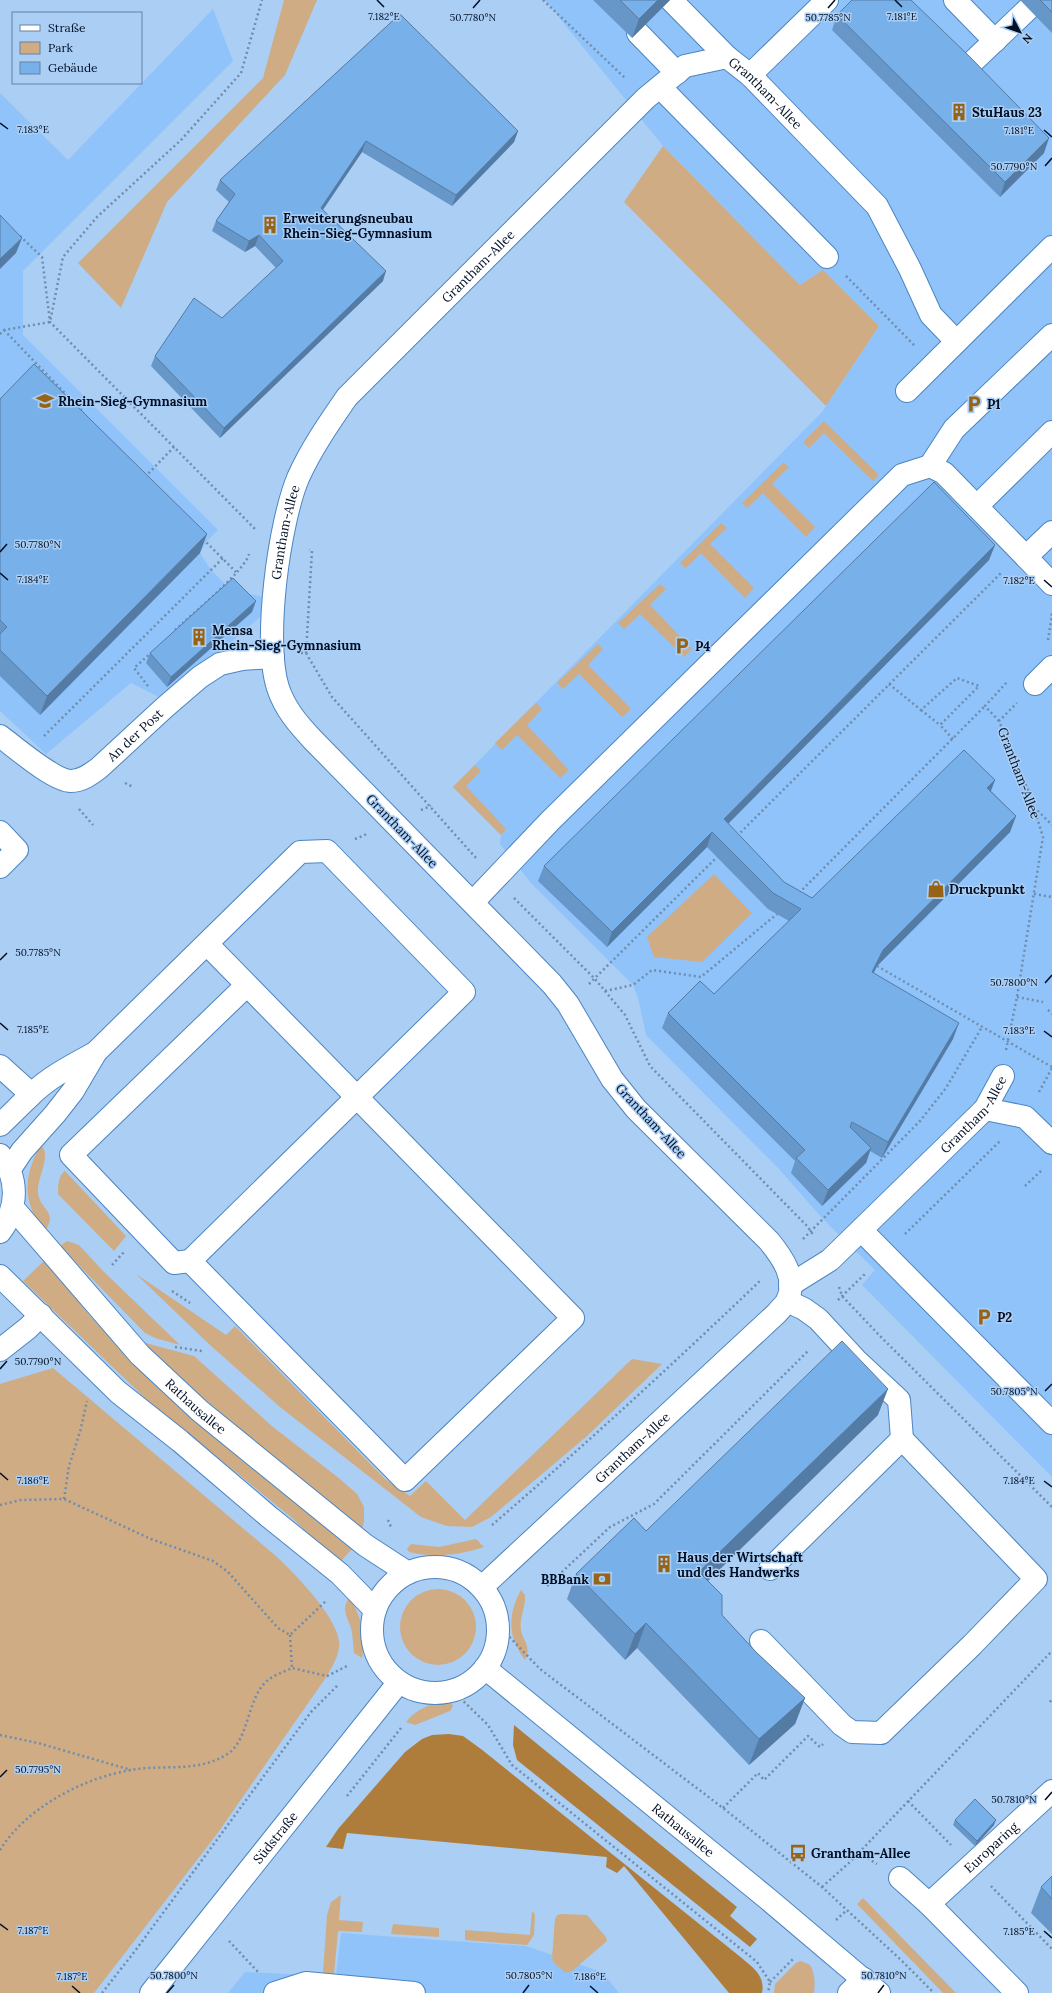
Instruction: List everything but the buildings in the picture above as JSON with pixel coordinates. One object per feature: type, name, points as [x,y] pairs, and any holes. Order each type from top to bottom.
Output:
[{"type":"street","points":[[671,0],[727,57]]},
{"type":"street","points":[[750,75],[827,0]]},
{"type":"street","points":[[954,0],[995,41]]},
{"type":"street","points":[[963,71],[1028,9]]},
{"type":"street","points":[[638,33],[677,73]]},
{"type":"street","name":"Grantham-Allee","points":[[789,1293],[783,1259],[769,1241],[631,1103],[612,1079],[568,1004],[552,984],[297,723],[285,706],[278,686],[273,657],[272,630],[282,537],[288,507],[298,478],[317,442],[346,397],[653,93],[685,66],[727,57],[750,75],[878,206],[931,315],[956,341]]},
{"type":"street","points":[[653,93],[827,257]]},
{"type":"street","points":[[907,391],[1052,247]]},
{"type":"street","points":[[473,902],[550,821],[902,475],[930,466],[954,429],[1052,335]]},
{"type":"street","points":[[977,506],[1052,432]]},
{"type":"street","points":[[930,466],[944,473],[1052,584]]},
{"type":"street","points":[[1026,557],[1052,532]]},
{"type":"street","name":"An der Post","points":[[0,736],[57,777],[70,781],[78,780],[90,775],[99,768],[200,677],[220,664],[242,659],[273,657]]},
{"type":"street","points":[[1035,684],[1052,668]]},
{"type":"street","points":[[0,832],[17,850],[0,867]]},
{"type":"street","points":[[0,1125],[31,1094],[56,1075],[96,1052],[300,852],[327,851],[464,992],[190,1261],[174,1263],[71,1155],[247,984]]},
{"type":"street","points":[[190,1261],[405,1480],[573,1318],[207,944]]},
{"type":"street","points":[[0,1232],[9,1218],[13,1208],[15,1192],[5,1162],[22,1151],[55,1114],[73,1091],[96,1052]]},
{"type":"street","points":[[0,1066],[31,1094]]},
{"type":"street","name":"Grantham-Allee","points":[[482,1588],[777,1313],[789,1293],[830,1260],[985,1109],[1002,1076]]},
{"type":"street","points":[[985,1109],[1025,1117],[1052,1143]]},
{"type":"street","name":"Rathausallee","points":[[13,1208],[140,1355],[200,1411],[365,1545],[408,1573]]},
{"type":"street","points":[[861,1230],[1052,1423]]},
{"type":"street","points":[[0,1276],[118,1392],[180,1441],[340,1574],[375,1610]]},
{"type":"street","points":[[761,1641],[842,1725],[852,1732],[881,1733],[967,1650],[1036,1578],[902,1439],[899,1400],[856,1360],[818,1319],[804,1309],[789,1293]]},
{"type":"street","points":[[0,1350],[28,1328],[40,1315]]},
{"type":"street","points":[[770,1569],[902,1439]]},
{"type":"street","points":[[433,1567],[456,1570],[470,1577],[482,1588],[494,1606],[499,1626],[498,1640],[495,1653],[485,1668],[467,1685],[453,1691],[425,1693],[411,1689],[399,1682],[383,1666],[374,1644],[372,1623],[375,1610],[389,1587],[408,1573],[433,1567]]},
{"type":"street","name":"Rathausallee","points":[[485,1668],[768,1899],[814,1939],[864,1988]]},
{"type":"street","name":"Südstraße","points":[[151,1993],[370,1716],[399,1682]]},
{"type":"street","name":"Europaring","points":[[929,1904],[1052,1791]]},
{"type":"street","points":[[900,1878],[929,1904],[1017,1993]]},
{"type":"street","points":[[275,1993],[306,1984],[414,1993]]},
{"type":"path","points":[[50,322],[63,257],[97,217],[181,140],[241,73],[262,0]]},
{"type":"path","points":[[543,0],[653,93]]},
{"type":"path","points":[[18,235],[42,257],[50,322],[254,528],[266,542],[282,537],[312,551],[306,653]]},
{"type":"path","points":[[827,257],[933,364]]},
{"type":"path","points":[[0,334],[4,330],[50,322]]},
{"type":"path","points":[[4,330],[86,416]]},
{"type":"path","points":[[149,484],[143,478],[174,447]]},
{"type":"path","points":[[252,536],[254,528]]},
{"type":"path","points":[[201,537],[236,572]]},
{"type":"path","points":[[174,631],[236,572],[248,559],[249,551]]},
{"type":"path","points":[[26,755],[223,558]]},
{"type":"path","points":[[734,840],[1004,570]]},
{"type":"path","points":[[151,652],[134,668],[164,708]]},
{"type":"path","points":[[921,710],[957,678],[979,686],[940,726]]},
{"type":"path","points":[[889,684],[940,726],[953,739]]},
{"type":"path","name":"Grantham-Allee","points":[[1002,1076],[1007,1042],[1017,997],[1043,837],[1034,807],[999,721],[1035,684]]},
{"type":"path","points":[[795,898],[985,706]]},
{"type":"path","points":[[1034,807],[1052,825]]},
{"type":"path","points":[[568,1004],[717,857]]},
{"type":"path","points":[[492,922],[520,894]]},
{"type":"path","points":[[1034,894],[1052,897]]},
{"type":"path","points":[[605,991],[633,985],[652,970],[701,977],[777,914]]},
{"type":"path","points":[[877,966],[1052,1067]]},
{"type":"path","points":[[1017,997],[1043,1002]]},
{"type":"path","points":[[1048,1010],[1052,1014]]},
{"type":"path","points":[[492,1525],[569,1459],[685,1352],[783,1259],[920,1121],[946,1088],[982,1027]]},
{"type":"path","points":[[1025,1186],[1047,1165]]},
{"type":"path","points":[[830,1260],[842,1296],[1052,1508]]},
{"type":"path","points":[[64,1499],[69,1466],[80,1432],[88,1396]]},
{"type":"path","points":[[0,1505],[21,1500],[64,1499],[150,1539],[213,1562],[228,1572],[278,1628],[290,1635]]},
{"type":"path","points":[[292,1668],[290,1635],[330,1597]]},
{"type":"path","points":[[499,1626],[540,1669],[723,1808],[822,1887],[901,1960],[934,1993]]},
{"type":"path","points":[[822,1887],[850,1862],[1052,1651]]},
{"type":"path","points":[[0,1850],[37,1810],[83,1783],[131,1770],[200,1766],[227,1755],[240,1741],[254,1701],[267,1681],[292,1668],[327,1676],[347,1666]]},
{"type":"path","points":[[102,1993],[135,1951],[310,1712],[337,1686]]},
{"type":"path","points":[[453,1691],[488,1725],[512,1765],[752,1957],[770,1982]]},
{"type":"path","points":[[723,1808],[758,1773],[764,1780],[808,1736],[820,1747],[842,1725]]},
{"type":"path","points":[[0,1735],[38,1743],[131,1770]]},
{"type":"path","points":[[211,1919],[275,1993]]},
{"type":"path","points":[[768,1993],[770,1982],[814,1939]]},
{"type":"shaded area","points":[[545,0],[1052,0],[1052,1477],[862,1285],[875,1270],[822,1218],[780,1170],[646,1035],[638,998],[633,985],[531,883],[500,844],[501,835],[453,787],[822,412],[879,326],[823,270],[800,285],[663,146]]},
{"type":"shaded area","name":"Rhein-Sieg-Gymnasium","points":[[213,9],[233,61],[23,271],[23,335],[218,530],[206,542],[200,553],[211,570],[230,589],[262,597],[261,616],[165,700],[131,683],[46,754],[0,711],[0,93],[68,160]]},
{"type":"shaded area","points":[[514,1725],[737,1907],[730,1916],[757,1939],[750,1947],[517,1760],[513,1745]]},
{"type":"shaded area","points":[[449,1734],[463,1736],[481,1749],[748,1963],[760,1976],[763,1987],[762,1993],[729,1993],[624,1866],[617,1873],[606,1867],[607,1857],[347,1833],[343,1849],[326,1847],[338,1829],[405,1752],[422,1739],[432,1735]]},
{"type":"shaded area","points":[[341,1933],[526,1946],[602,1972],[619,1993],[228,1993],[245,1972],[336,1976]]},
{"type":"green space","points":[[284,0],[317,0],[285,75],[167,202],[121,308],[78,263],[263,78]]},
{"type":"green space","points":[[663,146],[800,285],[823,270],[879,326],[826,406],[624,202]]},
{"type":"green space","points":[[824,421],[879,475],[873,481],[824,433],[809,448],[803,442]]},
{"type":"green space","points":[[783,463],[789,467],[772,484],[815,527],[806,537],[763,493],[747,508],[742,503]]},
{"type":"green space","points":[[721,523],[727,528],[710,544],[754,588],[745,598],[701,553],[686,568],[680,563]]},
{"type":"green space","points":[[660,584],[666,589],[650,605],[692,649],[684,657],[640,614],[624,629],[618,623]]},
{"type":"green space","points":[[598,644],[603,649],[588,665],[631,709],[622,717],[579,674],[563,689],[557,683]]},
{"type":"green space","points":[[536,703],[542,709],[527,725],[569,770],[560,778],[517,735],[502,750],[495,743]]},
{"type":"green space","points":[[475,765],[481,771],[466,786],[506,829],[501,835],[453,787]]},
{"type":"green space","points":[[714,874],[752,913],[702,962],[654,957],[647,937]]},
{"type":"green space","points":[[41,1145],[44,1150],[45,1161],[38,1186],[38,1192],[41,1203],[47,1211],[50,1219],[45,1231],[37,1221],[32,1210],[28,1189],[28,1178],[31,1167]]},
{"type":"green space","points":[[65,1171],[126,1236],[114,1251],[58,1194],[60,1178]]},
{"type":"green space","points":[[67,1241],[79,1245],[104,1272],[180,1345],[155,1338],[145,1333],[60,1246]]},
{"type":"green space","points":[[45,1260],[89,1315],[177,1404],[354,1547],[339,1563],[291,1517],[147,1400],[23,1281]]},
{"type":"green space","points":[[136,1274],[226,1335],[235,1326],[385,1479],[410,1496],[426,1481],[465,1520],[632,1359],[662,1364],[587,1436],[491,1517],[472,1527],[447,1526],[421,1517],[280,1407],[210,1345]]},
{"type":"green space","points":[[142,1342],[194,1356],[273,1427],[340,1479],[357,1494],[364,1507],[364,1522],[362,1529],[223,1415]]},
{"type":"green space","points":[[53,1368],[285,1564],[326,1612],[338,1637],[339,1647],[333,1666],[327,1676],[217,1834],[94,1993],[0,1993],[0,1384]]},
{"type":"green space","points":[[476,1539],[484,1547],[456,1554],[419,1554],[409,1552],[407,1549],[411,1544],[439,1547]]},
{"type":"green space","points":[[438,1589],[453,1592],[465,1600],[473,1612],[476,1627],[473,1642],[465,1654],[453,1662],[438,1665],[423,1662],[411,1654],[403,1642],[400,1627],[403,1612],[411,1600],[423,1592]]},
{"type":"green space","points":[[521,1590],[525,1595],[521,1630],[528,1651],[525,1660],[515,1643],[511,1626],[513,1608]]},
{"type":"green space","points":[[349,1598],[357,1612],[362,1627],[362,1658],[354,1653],[352,1631],[345,1610],[345,1606]]},
{"type":"green space","points":[[450,1700],[453,1706],[450,1711],[415,1725],[406,1722],[415,1713],[425,1707]]},
{"type":"green space","points":[[341,1895],[339,1920],[363,1922],[362,1932],[338,1931],[334,1974],[323,1973],[327,1915],[331,1902]]},
{"type":"green space","points":[[863,1898],[956,1993],[943,1993],[857,1904]]},
{"type":"green space","points":[[532,1911],[535,1915],[534,1935],[527,1945],[465,1940],[465,1930],[530,1935]]},
{"type":"green space","points":[[557,1915],[587,1915],[606,1937],[607,1941],[572,1971],[566,1973],[554,1963],[552,1958],[555,1919]]},
{"type":"green space","points":[[393,1924],[439,1928],[439,1937],[391,1934]]},
{"type":"green space","points":[[801,1961],[810,1965],[812,1968],[814,1993],[774,1993],[775,1984],[796,1963]]},
{"type":"place","name":"StuHaus 23","points":[[959,112]]},
{"type":"place","name":"Erweiterungsneubau Rhein-Sieg-Gymnasium","points":[[270,225]]},
{"type":"place","name":"Rhein-Sieg-Gymnasium","points":[[45,401]]},
{"type":"place","name":"P1","points":[[974,404]]},
{"type":"place","name":"Mensa Rhein-Sieg-Gymnasium","points":[[199,637]]},
{"type":"place","name":"P4","points":[[682,646]]},
{"type":"place","name":"Druckpunkt","points":[[936,889]]},
{"type":"place","name":"P2","points":[[984,1317]]},
{"type":"place","name":"Haus der Wirtschaft und des Handwerks","points":[[664,1564]]},
{"type":"place","name":"BBBank","points":[[602,1579]]},
{"type":"place","name":"Grantham-Allee","points":[[798,1853]]}]
